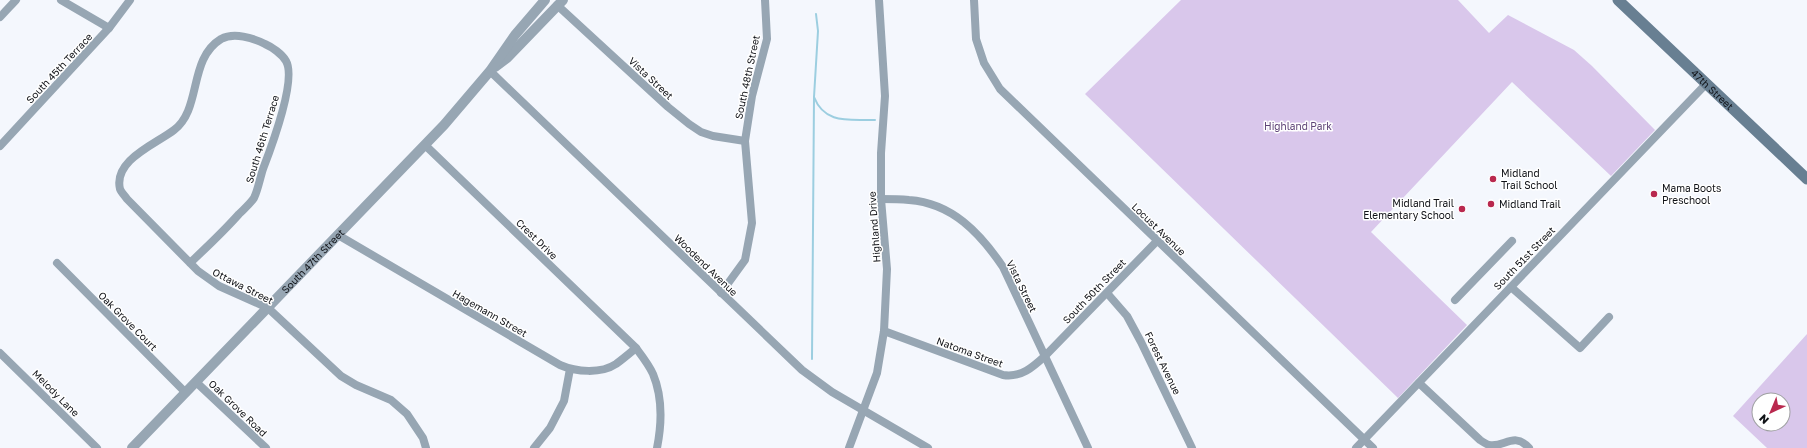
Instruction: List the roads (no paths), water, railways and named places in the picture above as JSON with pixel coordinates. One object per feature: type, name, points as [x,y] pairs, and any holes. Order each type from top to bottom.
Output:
[{"type":"main road","name":"47th Street","points":[[1618,0],[1807,179]]},
{"type":"street","points":[[0,17],[16,0]]},
{"type":"street","points":[[61,0],[109,28]]},
{"type":"street","name":"South 45th Terrace","points":[[0,146],[109,28],[130,0]]},
{"type":"street","name":"South 47th Street","points":[[132,448],[425,145],[490,71],[514,35],[545,0]]},
{"type":"street","name":"South 48th Street","points":[[721,293],[745,260],[752,223],[744,141],[752,96],[767,39],[765,0]]},
{"type":"street","name":"Highland Drive","points":[[849,448],[877,373],[884,331],[887,269],[881,199],[881,152],[885,96],[879,0]]},
{"type":"street","name":"Locust Avenue","points":[[974,0],[976,40],[984,63],[1000,89],[1373,448]]},
{"type":"street","name":"South 47th Street","points":[[490,71],[507,58],[560,3]]},
{"type":"street","name":"Vista Street","points":[[560,3],[668,107],[689,124],[702,132],[713,136],[744,141]]},
{"type":"street","name":"South 46th Terrace","points":[[190,263],[225,230],[254,198],[279,123],[288,88],[286,62],[275,50],[265,44],[246,38],[234,35],[228,37]]},
{"type":"street","name":"Ottawa Street","points":[[228,37],[214,44],[206,53],[186,114],[179,127],[131,159],[123,169],[120,190],[126,199],[198,271],[219,286],[268,308],[341,376],[356,385],[391,400],[407,414],[423,438],[426,448]]},
{"type":"street","name":"Woodend Avenue","points":[[490,71],[802,370],[832,392],[928,448]]},
{"type":"street","name":"South 51st Street","points":[[1356,448],[1707,83]]},
{"type":"street","name":"Crest Drive","points":[[425,145],[636,348],[653,374],[660,401],[662,425],[657,448]]},
{"type":"street","name":"Vista Street","points":[[881,199],[910,200],[940,207],[966,223],[987,243],[1003,267],[1088,448]]},
{"type":"street","name":"Hagemann Street","points":[[338,235],[560,366],[570,369],[593,371],[615,365],[636,348]]},
{"type":"street","name":"South 50th Street","points":[[1045,356],[1157,241]]},
{"type":"street","points":[[1455,300],[1512,241]]},
{"type":"street","name":"Oak Grove Court","points":[[57,263],[186,393]]},
{"type":"street","points":[[1511,287],[1580,348],[1609,316]]},
{"type":"street","name":"Forest Avenue","points":[[1107,293],[1127,316],[1138,335],[1192,448]]},
{"type":"street","name":"Natoma Street","points":[[884,331],[1003,375],[1018,375],[1032,368],[1045,356]]},
{"type":"street","name":"Melody Lane","points":[[0,353],[97,448]]},
{"type":"street","points":[[534,448],[550,428],[564,401],[570,369]]},
{"type":"street","name":"Oak Grove Road","points":[[196,382],[266,448]]},
{"type":"street","points":[[1419,383],[1480,440],[1489,445],[1496,445],[1512,440],[1520,441],[1529,448]]},
{"type":"waterway","points":[[816,14],[818,31],[814,97],[819,106],[825,112],[839,119],[875,120]]},
{"type":"waterway","points":[[812,359],[814,97]]},
{"type":"place","name":"Midland Trail School","points":[[1493,179]]},
{"type":"place","name":"Mama Boots Preschool","points":[[1654,194]]},
{"type":"place","name":"Midland Trail","points":[[1491,204]]},
{"type":"place","name":"Midland Trail Elementary School","points":[[1462,209]]},
{"type":"park label","name":"Highland Park","points":[[1298,126]]}]
